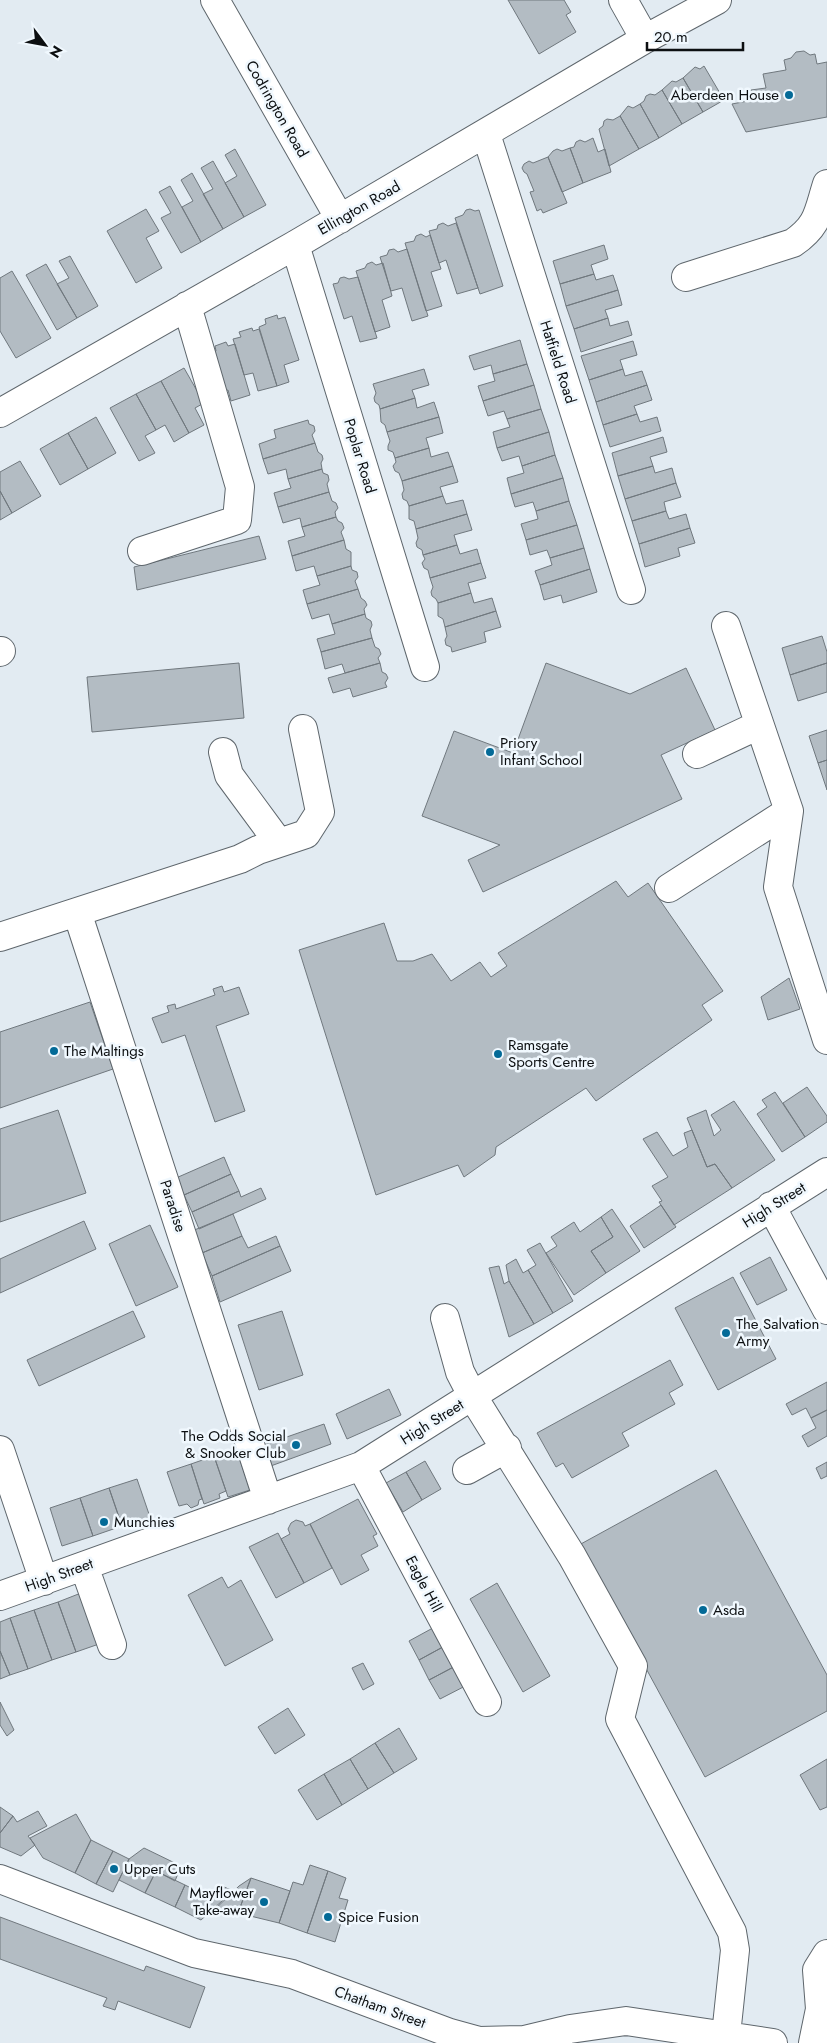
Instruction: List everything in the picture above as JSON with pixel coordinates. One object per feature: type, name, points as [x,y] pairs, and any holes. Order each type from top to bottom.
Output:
[{"type":"street","name":"Codrington Road","points":[[215,0],[340,219]]},
{"type":"street","points":[[623,0],[645,39]]},
{"type":"street","name":"Ellington Road","points":[[0,414],[340,219],[645,39],[717,0]]},
{"type":"street","name":"Hatfield Road","points":[[486,134],[631,590]]},
{"type":"street","points":[[686,277],[793,243],[806,234],[815,222],[827,184]]},
{"type":"street","name":"Poplar Road","points":[[295,245],[425,667]]},
{"type":"street","points":[[142,551],[237,520],[240,487],[187,306]]},
{"type":"street","points":[[726,626],[789,811],[778,888],[827,1040]]},
{"type":"street","points":[[697,754],[759,725]]},
{"type":"street","points":[[0,937],[240,859],[258,850],[306,834],[320,812],[303,729]]},
{"type":"street","points":[[223,752],[229,775],[279,843]]},
{"type":"street","points":[[669,888],[789,811]]},
{"type":"street","name":"Paradise","points":[[77,912],[268,1500]]},
{"type":"street","name":"High Street","points":[[0,1596],[361,1466],[474,1397],[827,1172]]},
{"type":"street","points":[[771,1206],[827,1310]]},
{"type":"street","points":[[445,1318],[460,1372],[572,1556],[634,1666],[620,1720],[732,1932],[735,1950],[726,2036]]},
{"type":"street","points":[[467,1470],[507,1448]]},
{"type":"street","points":[[0,1450],[44,1581]]},
{"type":"street","name":"Eagle Hill","points":[[361,1466],[487,1702]]},
{"type":"street","points":[[84,1566],[112,1645]]},
{"type":"street","name":"Chatham Street","points":[[0,1879],[194,1953],[292,1974],[450,2033],[479,2040],[524,2041],[570,2029],[626,2021],[773,2043]]},
{"type":"street","points":[[813,2043],[820,2009],[816,1970],[827,1954]]},
{"type":"building","points":[[508,0],[564,0],[571,12],[566,15],[576,32],[539,54]]},
{"type":"building","name":"Aberdeen House","points":[[804,51],[810,55],[815,54],[817,64],[827,62],[827,117],[746,132],[732,104],[753,100],[751,90],[766,88],[763,74],[786,70],[784,60],[791,58],[796,52]]},
{"type":"building","points":[[704,66],[724,100],[703,112],[683,78],[695,67],[700,69]]},
{"type":"building","points":[[683,78],[703,112],[682,124],[662,90],[672,81],[676,82]]},
{"type":"building","points":[[662,90],[682,124],[659,138],[640,104],[646,96],[650,94],[655,95]]},
{"type":"building","points":[[640,104],[659,138],[639,149],[620,116],[628,106],[633,108]]},
{"type":"building","points":[[620,116],[639,149],[609,166],[599,129],[607,119],[613,120]]},
{"type":"building","points":[[593,138],[598,152],[605,149],[611,172],[583,183],[570,148],[574,147],[576,142],[580,140],[585,142]]},
{"type":"building","points":[[570,148],[583,183],[562,192],[548,157],[557,149],[562,151]]},
{"type":"building","points":[[235,149],[266,205],[244,217],[225,183],[237,176],[225,155]]},
{"type":"building","points":[[548,157],[567,203],[543,213],[541,209],[537,211],[530,192],[534,191],[527,174],[522,168],[529,161],[533,163]]},
{"type":"building","points":[[213,161],[244,217],[223,229],[203,194],[213,189],[201,168]]},
{"type":"building","points":[[192,173],[223,229],[201,242],[182,207],[193,201],[181,180]]},
{"type":"building","points":[[170,186],[201,242],[181,253],[161,218],[171,213],[159,192]]},
{"type":"building","points":[[146,209],[159,231],[146,238],[162,268],[136,283],[107,231]]},
{"type":"building","points":[[466,210],[479,210],[503,286],[480,294],[455,218],[463,215]]},
{"type":"building","points":[[443,223],[448,226],[456,223],[478,288],[457,294],[446,260],[439,263],[429,231],[437,229],[438,225]]},
{"type":"building","points":[[421,234],[426,237],[430,235],[441,269],[431,272],[442,306],[426,311],[405,243],[414,241],[416,236]]},
{"type":"building","points":[[604,245],[608,259],[591,265],[594,274],[560,284],[553,261]]},
{"type":"building","points":[[394,249],[398,252],[407,249],[428,316],[412,321],[402,288],[391,291],[380,257],[387,255],[389,250]]},
{"type":"building","points":[[70,256],[98,306],[77,318],[57,284],[69,278],[59,261]]},
{"type":"building","points":[[372,262],[376,265],[383,263],[392,296],[382,300],[390,327],[375,332],[356,271],[365,268],[367,264]]},
{"type":"building","points":[[46,264],[77,318],[57,330],[26,275]]},
{"type":"building","points":[[12,271],[51,338],[16,358],[0,331],[0,278]]},
{"type":"building","points":[[594,274],[596,280],[613,275],[618,290],[566,306],[560,284]]},
{"type":"building","points":[[358,277],[377,338],[360,342],[352,316],[344,319],[333,284],[338,283],[340,278],[349,279]]},
{"type":"building","points":[[618,290],[622,305],[605,310],[608,318],[574,329],[566,306]]},
{"type":"building","points":[[277,315],[278,319],[285,317],[299,360],[284,365],[289,382],[277,386],[259,327],[266,324],[265,319]]},
{"type":"building","points":[[608,318],[610,326],[628,321],[632,335],[581,352],[574,329]]},
{"type":"building","points":[[252,328],[253,331],[259,329],[277,386],[258,391],[253,373],[244,375],[233,339],[241,337],[239,332]]},
{"type":"building","points":[[520,340],[527,364],[493,374],[491,365],[474,370],[469,356]]},
{"type":"building","points":[[633,341],[637,355],[620,360],[623,369],[589,380],[581,356]]},
{"type":"building","points":[[226,342],[228,346],[235,344],[250,395],[231,401],[228,390],[220,392],[208,353],[216,351],[215,346]]},
{"type":"building","points":[[527,364],[534,385],[483,401],[478,386],[495,381],[493,374]]},
{"type":"building","points":[[184,368],[204,403],[195,408],[204,425],[189,433],[161,381]]},
{"type":"building","points":[[424,369],[429,385],[412,390],[415,398],[380,409],[379,405],[375,402],[376,393],[373,384]]},
{"type":"building","points":[[623,369],[625,376],[642,371],[647,385],[596,402],[589,380]]},
{"type":"building","points":[[161,381],[189,433],[174,442],[165,425],[156,430],[136,394]]},
{"type":"building","points":[[534,385],[541,409],[507,419],[504,411],[488,416],[483,401]]},
{"type":"building","points":[[647,385],[652,400],[634,406],[637,414],[603,425],[596,402]]},
{"type":"building","points":[[136,394],[156,430],[145,436],[155,453],[139,461],[110,408]]},
{"type":"building","points":[[415,398],[417,408],[434,402],[439,417],[387,432],[385,425],[381,422],[380,409]]},
{"type":"building","points":[[541,409],[549,432],[497,448],[493,432],[510,427],[507,419]]},
{"type":"building","points":[[637,414],[640,422],[657,417],[661,431],[610,447],[603,425]]},
{"type":"building","points":[[96,417],[116,453],[88,469],[68,433]]},
{"type":"building","points":[[439,417],[443,433],[426,438],[429,448],[395,458],[393,452],[388,450],[390,441],[387,432]]},
{"type":"building","points":[[308,420],[309,424],[314,426],[315,431],[312,435],[315,443],[263,459],[259,444],[276,438],[274,430]]},
{"type":"building","points":[[549,432],[555,455],[522,466],[519,456],[502,461],[497,448]]},
{"type":"building","points":[[68,433],[88,469],[60,485],[40,449]]},
{"type":"building","points":[[663,437],[667,452],[650,457],[653,466],[618,476],[612,453]]},
{"type":"building","points":[[315,443],[318,452],[322,455],[322,469],[288,479],[286,469],[268,474],[263,459]]},
{"type":"building","points":[[429,448],[431,457],[448,452],[453,466],[402,481],[399,473],[395,471],[393,466],[396,462],[395,458]]},
{"type":"building","points":[[555,455],[563,478],[511,494],[507,478],[524,473],[522,466]]},
{"type":"building","points":[[20,461],[41,496],[12,513],[0,491],[0,472]]},
{"type":"building","points":[[453,466],[458,482],[440,487],[443,496],[409,506],[407,501],[403,499],[402,481]]},
{"type":"building","points":[[653,466],[655,473],[672,468],[676,483],[625,499],[618,476]]},
{"type":"building","points":[[322,469],[323,473],[328,475],[329,480],[327,484],[329,492],[278,507],[274,493],[291,488],[288,479]]},
{"type":"building","points":[[563,478],[569,501],[536,511],[533,502],[515,507],[511,494]]},
{"type":"building","points":[[676,483],[681,497],[664,502],[666,511],[632,521],[625,499]]},
{"type":"building","points":[[0,491],[12,513],[0,520]]},
{"type":"building","points":[[329,492],[332,501],[336,503],[338,508],[335,512],[336,517],[302,527],[300,518],[283,523],[278,507]]},
{"type":"building","points":[[443,496],[446,504],[463,500],[467,514],[416,529],[414,521],[409,519],[409,506]]},
{"type":"building","points":[[569,501],[577,525],[526,540],[521,524],[538,519],[536,511]]},
{"type":"building","points":[[666,511],[669,519],[686,514],[690,528],[639,544],[632,521]]},
{"type":"building","points":[[467,514],[472,530],[454,535],[457,545],[423,555],[422,550],[417,547],[416,529]]},
{"type":"building","points":[[336,517],[344,528],[341,532],[344,540],[292,556],[288,541],[305,536],[302,527]]},
{"type":"building","points":[[577,525],[584,548],[550,558],[547,550],[530,555],[526,540]]},
{"type":"building","points":[[690,528],[695,543],[678,548],[680,556],[645,567],[639,544]]},
{"type":"building","points":[[259,536],[266,559],[137,590],[134,567]]},
{"type":"building","points":[[344,540],[346,549],[351,552],[351,566],[317,576],[314,566],[296,571],[292,556]]},
{"type":"building","points":[[457,545],[460,554],[477,549],[481,563],[430,578],[428,570],[424,568],[422,563],[425,559],[423,555]]},
{"type":"building","points":[[584,548],[590,569],[540,585],[535,571],[552,565],[550,558]]},
{"type":"building","points":[[481,563],[486,578],[468,583],[471,593],[438,603],[432,596],[433,587],[430,578]]},
{"type":"building","points":[[351,566],[352,570],[357,572],[358,577],[355,581],[358,589],[307,604],[303,590],[320,585],[317,576]]},
{"type":"building","points":[[590,569],[597,592],[563,603],[561,595],[544,600],[540,585]]},
{"type":"building","points":[[358,589],[361,598],[367,605],[364,609],[365,614],[332,624],[329,614],[312,619],[307,604]]},
{"type":"building","points":[[471,593],[474,603],[492,598],[496,611],[445,627],[443,619],[438,616],[438,603]]},
{"type":"building","points":[[496,611],[501,627],[484,632],[486,642],[452,652],[451,647],[446,645],[445,627]]},
{"type":"building","points":[[365,614],[366,618],[371,621],[370,630],[372,638],[321,652],[317,639],[335,634],[332,624]]},
{"type":"building","points":[[822,636],[827,652],[827,663],[790,675],[782,648]]},
{"type":"building","points":[[372,638],[375,647],[379,649],[381,654],[378,658],[380,663],[345,673],[342,664],[325,669],[321,652]]},
{"type":"building","points":[[239,663],[244,718],[92,732],[87,677]]},
{"type":"building","points":[[380,663],[382,672],[388,678],[385,683],[387,687],[353,697],[350,688],[333,693],[328,678]]},
{"type":"building","points":[[546,663],[630,694],[686,668],[715,730],[661,755],[682,799],[483,892],[468,860],[500,845],[422,816],[454,731],[513,753]]},
{"type":"building","points":[[827,663],[827,692],[798,701],[790,675]]},
{"type":"building","points":[[827,730],[827,760],[818,763],[809,736]]},
{"type":"building","points":[[827,760],[827,790],[818,763]]},
{"type":"building","name":"Ramsgate Sports Centre","points":[[616,881],[628,897],[648,883],[723,991],[702,1005],[712,1020],[596,1101],[586,1088],[496,1147],[495,1155],[464,1177],[458,1165],[376,1195],[299,950],[384,923],[397,961],[413,961],[432,954],[451,981],[480,962],[491,977],[507,966],[498,953]]},
{"type":"building","points":[[789,978],[800,1009],[768,1020],[761,997]]},
{"type":"building","points":[[222,986],[224,992],[239,987],[249,1014],[216,1026],[245,1111],[215,1122],[185,1035],[162,1043],[152,1018],[169,1012],[167,1006],[175,1004],[176,1009],[215,995],[213,989]]},
{"type":"building","name":"The Maltings","points":[[90,1002],[113,1069],[0,1108],[0,1032]]},
{"type":"building","points":[[807,1087],[827,1116],[827,1122],[805,1137],[783,1103]]},
{"type":"building","points":[[775,1092],[805,1137],[782,1152],[757,1114],[767,1107],[762,1100]]},
{"type":"building","points":[[734,1101],[775,1160],[732,1188],[715,1164],[707,1167],[687,1118],[706,1110],[714,1136],[721,1130],[711,1115]]},
{"type":"building","points":[[58,1110],[86,1193],[0,1222],[0,1129]]},
{"type":"building","points":[[692,1130],[707,1167],[715,1164],[732,1188],[674,1225],[659,1202],[662,1201],[652,1186],[668,1177],[643,1139],[657,1132],[673,1156],[688,1147],[684,1133]]},
{"type":"building","points":[[224,1157],[231,1174],[184,1195],[176,1178]]},
{"type":"building","points":[[231,1174],[239,1191],[192,1212],[184,1195]]},
{"type":"building","points":[[261,1188],[266,1199],[199,1229],[192,1212],[239,1191],[241,1197]]},
{"type":"building","points":[[661,1205],[676,1227],[644,1248],[630,1226]]},
{"type":"building","points":[[612,1209],[640,1251],[606,1273],[591,1251],[613,1237],[601,1217]]},
{"type":"building","points":[[233,1214],[242,1236],[202,1253],[192,1231]]},
{"type":"building","points":[[601,1217],[613,1237],[591,1251],[606,1273],[574,1295],[546,1253],[557,1246],[551,1237],[574,1222],[580,1232]]},
{"type":"building","points":[[84,1221],[96,1249],[0,1293],[0,1259]]},
{"type":"building","points":[[150,1225],[178,1287],[136,1306],[109,1244]]},
{"type":"building","points":[[242,1236],[248,1248],[276,1236],[280,1246],[212,1276],[202,1253]]},
{"type":"building","points":[[540,1243],[573,1301],[553,1313],[528,1270],[536,1265],[527,1250]]},
{"type":"building","points":[[280,1246],[291,1271],[220,1302],[212,1276]]},
{"type":"building","points":[[770,1257],[787,1290],[757,1305],[740,1273]]},
{"type":"building","points":[[516,1259],[523,1273],[528,1270],[553,1313],[534,1324],[509,1281],[506,1265]]},
{"type":"building","points":[[499,1266],[504,1284],[509,1281],[534,1324],[509,1337],[489,1268]]},
{"type":"building","name":"The Salvation Army","points":[[733,1277],[776,1359],[718,1390],[675,1308]]},
{"type":"building","points":[[133,1311],[145,1337],[39,1386],[27,1360]]},
{"type":"building","points":[[282,1311],[303,1375],[259,1390],[238,1325]]},
{"type":"building","points":[[670,1360],[683,1385],[669,1393],[675,1404],[622,1433],[629,1446],[572,1478],[563,1463],[556,1467],[537,1433]]},
{"type":"building","points":[[827,1382],[827,1410],[811,1418],[806,1408],[792,1415],[786,1404]]},
{"type":"building","points":[[389,1389],[401,1415],[347,1439],[336,1414]]},
{"type":"building","points":[[827,1410],[827,1436],[808,1447],[802,1436],[816,1428],[811,1418]]},
{"type":"building","name":"The Odds Social & Snooker Club","points":[[324,1424],[331,1444],[268,1467],[261,1446]]},
{"type":"building","points":[[236,1448],[250,1490],[228,1497],[214,1456]]},
{"type":"building","points":[[214,1456],[226,1491],[219,1494],[220,1498],[204,1504],[191,1464]]},
{"type":"building","points":[[425,1461],[441,1489],[422,1500],[406,1472]]},
{"type":"building","points":[[827,1462],[827,1476],[821,1479],[816,1468]]},
{"type":"building","points":[[191,1464],[202,1499],[199,1500],[198,1505],[191,1508],[187,1504],[179,1506],[167,1472]]},
{"type":"building","name":"Asda","points":[[716,1470],[827,1675],[827,1711],[705,1777],[579,1545]]},
{"type":"building","points":[[406,1472],[422,1500],[403,1512],[386,1483]]},
{"type":"building","points":[[137,1479],[150,1517],[122,1526],[109,1488]]},
{"type":"building","points":[[109,1488],[122,1526],[93,1536],[80,1498]]},
{"type":"building","points":[[80,1498],[93,1536],[62,1546],[50,1508]]},
{"type":"building","points":[[358,1499],[377,1534],[373,1536],[378,1546],[361,1555],[369,1570],[341,1585],[310,1524]]},
{"type":"building","points":[[296,1520],[303,1522],[305,1526],[310,1524],[332,1568],[304,1583],[281,1539],[290,1534],[288,1529],[291,1523]]},
{"type":"building","points":[[278,1533],[304,1583],[276,1598],[249,1547]]},
{"type":"building","points":[[222,1577],[228,1588],[241,1580],[273,1640],[225,1666],[188,1595]]},
{"type":"building","points":[[497,1583],[550,1676],[523,1692],[470,1599]]},
{"type":"building","points":[[81,1593],[99,1644],[76,1652],[58,1602]]},
{"type":"building","points":[[58,1602],[76,1652],[52,1660],[34,1610]]},
{"type":"building","points":[[34,1610],[52,1660],[28,1669],[10,1618]]},
{"type":"building","points":[[10,1618],[28,1669],[10,1675],[0,1651],[0,1622]]},
{"type":"building","points":[[442,1623],[452,1642],[419,1660],[409,1641]]},
{"type":"building","points":[[452,1642],[463,1662],[429,1680],[419,1660]]},
{"type":"building","points":[[0,1651],[10,1675],[0,1679]]},
{"type":"building","points":[[463,1662],[473,1682],[440,1699],[429,1680]]},
{"type":"building","points":[[363,1663],[374,1684],[363,1690],[352,1668]]},
{"type":"building","points":[[0,1702],[14,1730],[7,1736],[0,1725]]},
{"type":"building","points":[[288,1708],[305,1735],[275,1754],[258,1727]]},
{"type":"building","points":[[399,1728],[417,1759],[394,1773],[375,1743]]},
{"type":"building","points":[[375,1743],[394,1773],[368,1789],[350,1759]]},
{"type":"building","points":[[350,1759],[368,1789],[342,1805],[324,1774]]},
{"type":"building","points":[[827,1759],[827,1807],[820,1810],[800,1775]]},
{"type":"building","points":[[324,1774],[342,1805],[317,1820],[298,1790]]},
{"type":"building","points":[[0,1807],[13,1816],[0,1833]]},
{"type":"building","points":[[38,1811],[47,1826],[28,1836],[35,1845],[21,1856],[0,1847],[0,1833],[13,1816],[17,1822]]},
{"type":"building","points":[[76,1814],[91,1840],[75,1873],[43,1858],[30,1838]]},
{"type":"building","points":[[91,1840],[113,1851],[96,1884],[75,1873]]},
{"type":"building","points":[[144,1848],[181,1866],[175,1881],[156,1871],[145,1893],[119,1880],[129,1859]]},
{"type":"building","name":"Upper Cuts","points":[[113,1851],[129,1859],[113,1892],[96,1884]]},
{"type":"building","points":[[310,1865],[328,1871],[307,1933],[279,1923],[293,1882],[303,1885]]},
{"type":"building","points":[[156,1871],[185,1885],[175,1907],[145,1893]]},
{"type":"building","name":"Spice Fusion","points":[[328,1871],[346,1878],[339,1898],[348,1900],[335,1942],[307,1933]]},
{"type":"building","name":"Mayflower Take-away","points":[[251,1878],[290,1891],[279,1923],[238,1913]]},
{"type":"building","points":[[251,1878],[238,1913],[211,1913],[239,1886]]},
{"type":"building","points":[[185,1885],[209,1897],[222,1886],[233,1891],[201,1920],[175,1907]]},
{"type":"building","points":[[0,1917],[144,1971],[146,1966],[205,1987],[190,2028],[118,2001],[115,2010],[103,2006],[107,1998],[0,1959]]},
{"type":"place","name":"Aberdeen House","points":[[789,95]]},
{"type":"place","name":"Priory Infant School","points":[[490,752]]},
{"type":"place","name":"The Maltings","points":[[54,1051]]},
{"type":"place","name":"Ramsgate Sports Centre","points":[[498,1054]]},
{"type":"place","name":"The Salvation Army","points":[[726,1333]]},
{"type":"place","name":"The Odds Social & Snooker Club","points":[[296,1445]]},
{"type":"place","name":"Munchies","points":[[104,1522]]},
{"type":"place","name":"Asda","points":[[703,1610]]},
{"type":"place","name":"Upper Cuts","points":[[114,1869]]},
{"type":"place","name":"Mayflower Take-away","points":[[264,1902]]},
{"type":"place","name":"Spice Fusion","points":[[328,1917]]}]
